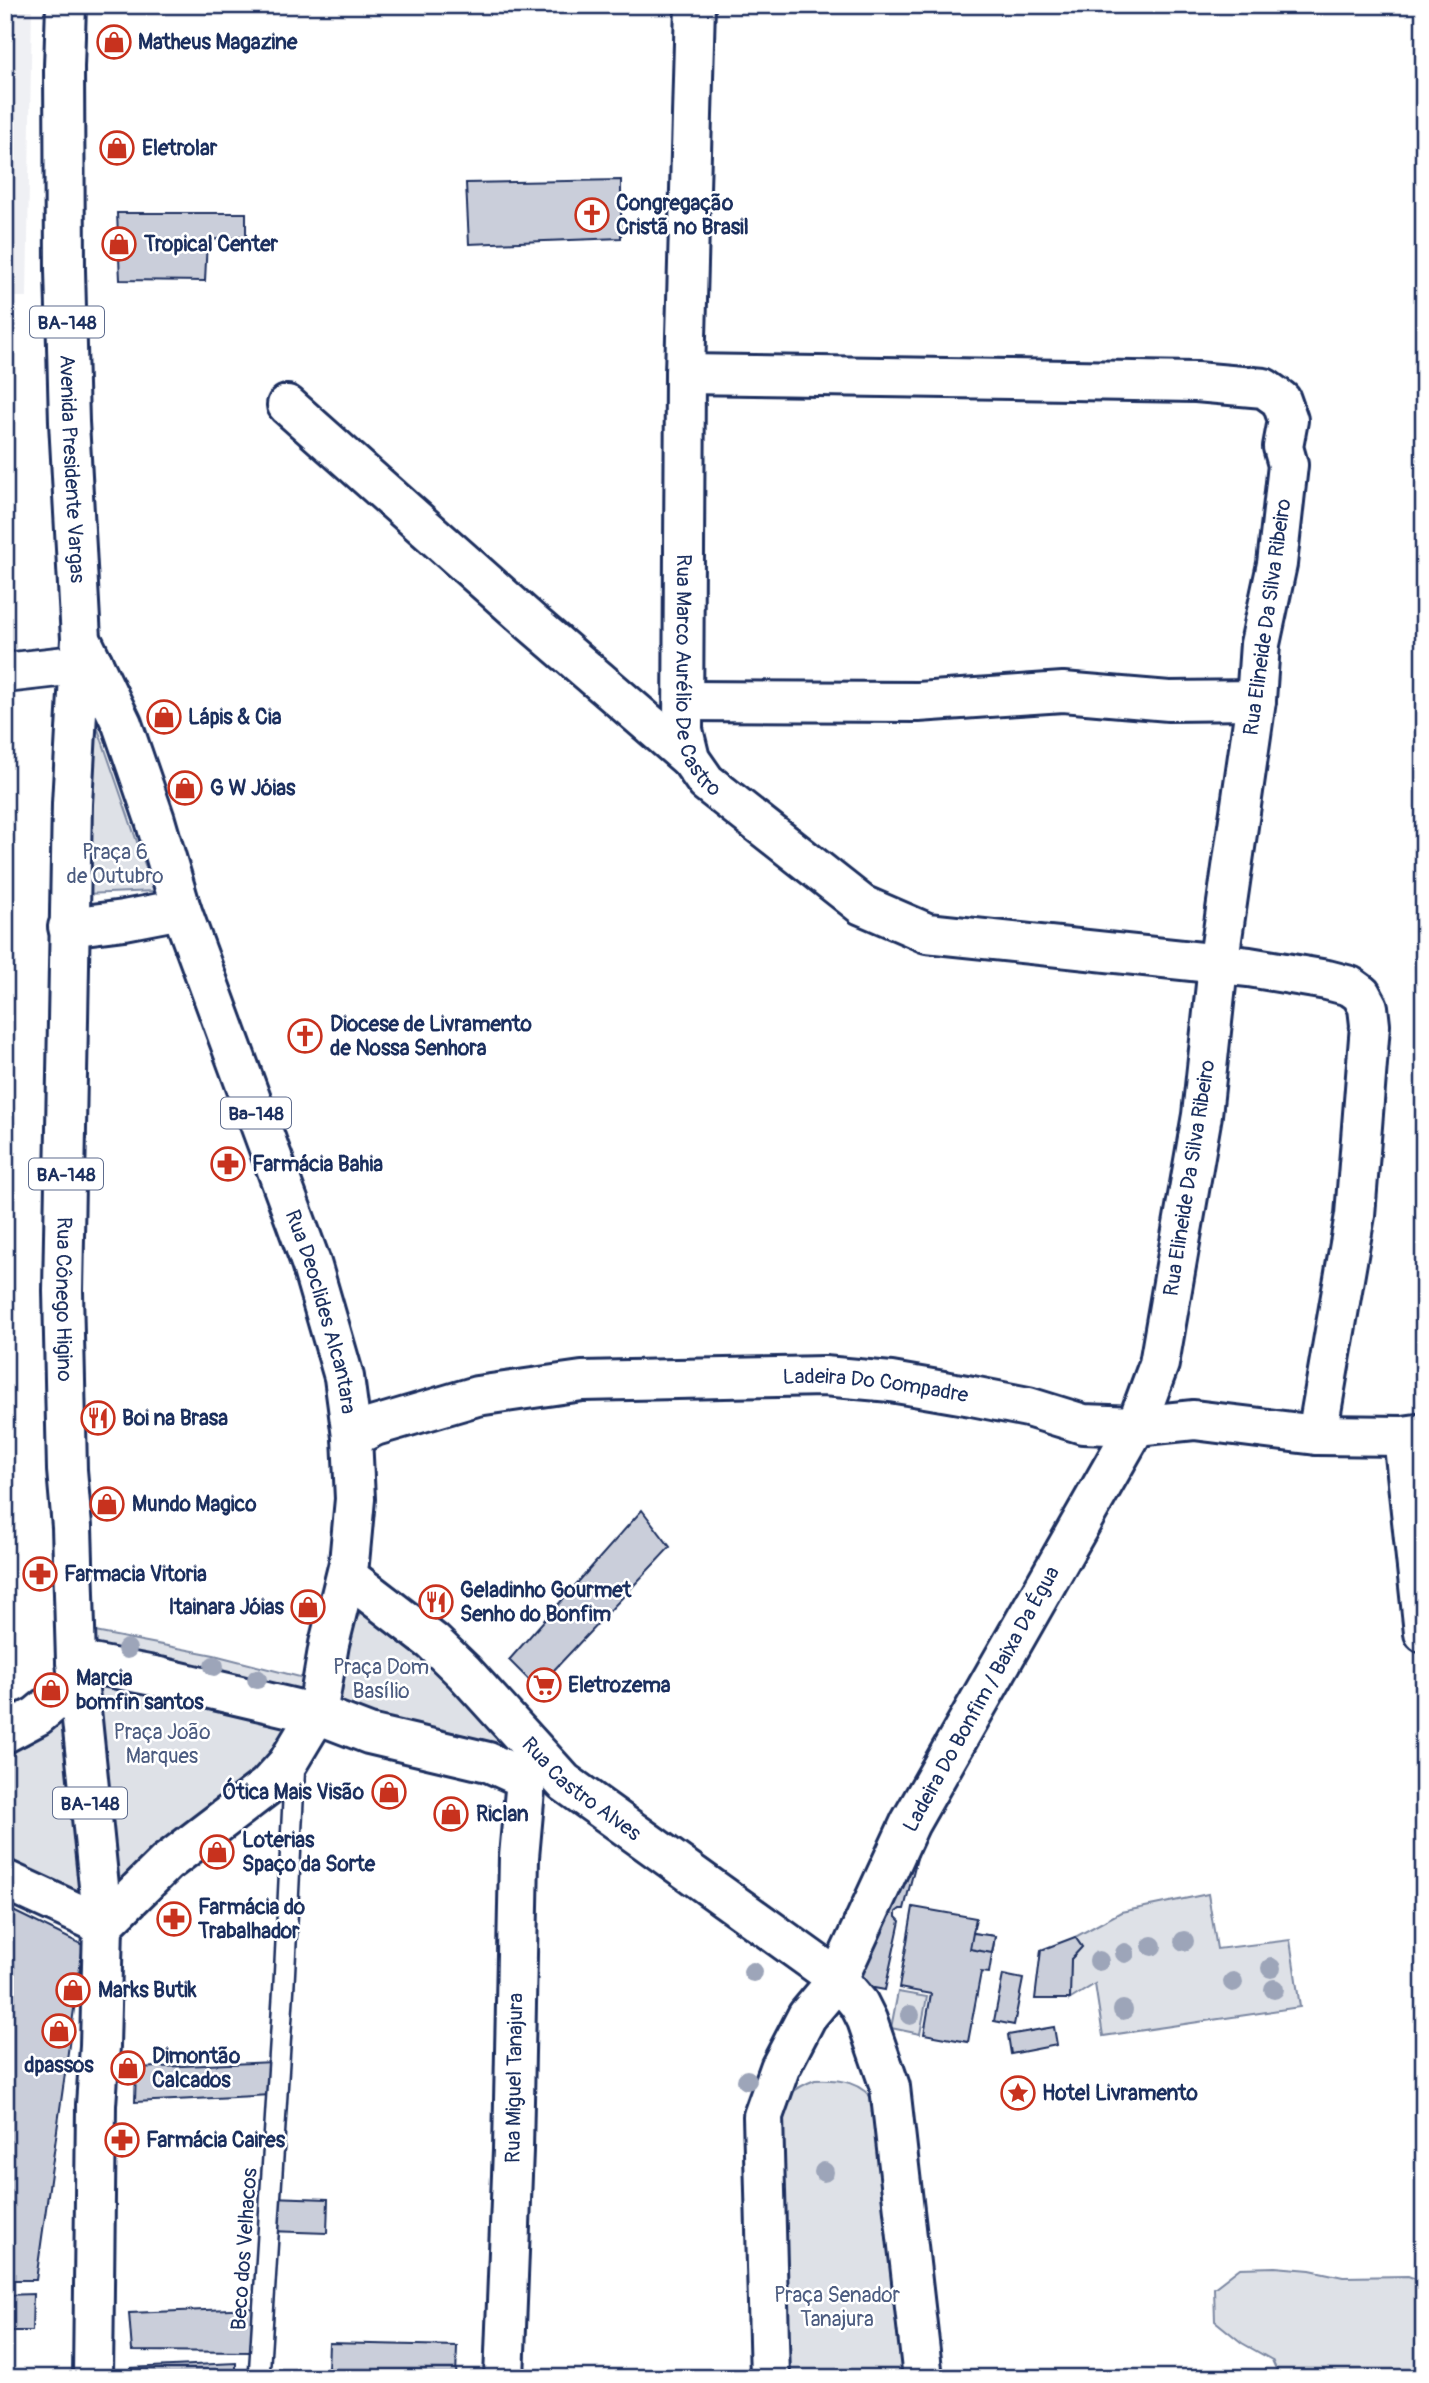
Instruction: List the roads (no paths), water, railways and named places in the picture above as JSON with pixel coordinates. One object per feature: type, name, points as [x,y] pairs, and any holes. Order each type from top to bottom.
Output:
[{"type":"street","name":"Avenida Presidente Vargas","points":[[66,5],[65,271],[69,422],[75,566],[85,655]]},
{"type":"street","name":"Rua Marco Aurélio De Castro","points":[[695,5],[685,374],[683,730],[690,759],[706,782],[862,905],[927,933],[1264,970],[1327,980],[1349,986],[1361,994],[1368,1007],[1370,1025],[1355,1215],[1317,1435]]},
{"type":"street","name":"Rua Elineide Da Silva Ribeiro","points":[[685,374],[1196,382],[1264,388],[1281,400],[1288,420],[1283,447],[1288,465],[1277,565],[1260,644],[1256,700],[1218,966],[1202,1115],[1178,1263],[1158,1364],[1136,1426]]},
{"type":"street","points":[[286,405],[690,759]]},
{"type":"street","points":[[5,673],[85,655]]},
{"type":"street","name":"Rua Deoclides Alcantara","points":[[85,655],[122,724],[155,820],[181,909],[311,1263],[344,1377],[352,1437],[355,1499],[347,1576]]},
{"type":"street","name":"Rua Cônego Higino","points":[[77,1672],[72,1527],[67,1470],[63,1291],[68,928],[75,742],[85,655]]},
{"type":"street","points":[[684,701],[918,702],[1063,692],[1169,701],[1256,700]]},
{"type":"street","points":[[68,928],[181,909]]},
{"type":"street","name":"Ladeira Do Compadre","points":[[352,1437],[375,1426],[477,1396],[582,1381],[824,1376],[891,1382],[972,1396],[1028,1407],[1083,1424],[1136,1426],[1194,1420],[1317,1435],[1413,1434]]},
{"type":"street","name":"Ladeira Do Bonfim / Baixa Da Égua","points":[[770,2378],[763,2116],[780,2068],[807,2016],[838,1979],[910,1823],[1136,1426]]},
{"type":"street","points":[[1413,1434],[1424,1633]]},
{"type":"street","name":"Rua Castro Alves","points":[[347,1576],[433,1642],[464,1672],[564,1782],[838,1979]]},
{"type":"street","name":"Ba-148","points":[[103,1924],[166,1863],[267,1786],[287,1764],[317,1714],[329,1644],[347,1576]]},
{"type":"street","points":[[5,1733],[37,1716],[77,1672],[159,1677],[317,1714],[369,1734],[488,1762],[526,1779],[564,1782]]},
{"type":"street","name":"BA-148","points":[[77,1672],[103,1924]]},
{"type":"street","name":"Rua Miguel Tanajura","points":[[504,2378],[513,2150],[518,1884],[526,1779]]},
{"type":"street","points":[[5,1880],[103,1924],[96,2105],[93,2378]]},
{"type":"street","points":[[838,1979],[859,2004],[888,2079],[923,2378]]},
{"type":"lane","name":"Beco dos Velhacos","points":[[259,2378],[296,1746]]},
{"type":"place","name":"Matheus Magazine","points":[[114,42]]},
{"type":"place","name":"Eletrolar","points":[[117,148]]},
{"type":"place","name":"Congregação Cristã no Brasil","points":[[592,215]]},
{"type":"place","name":"Tropical Center","points":[[119,244]]},
{"type":"place","name":"Lápis & Cia","points":[[164,717]]},
{"type":"place","name":"G W Jóias","points":[[185,788]]},
{"type":"place","name":"Diocese de Livramento de Nossa Senhora","points":[[305,1036]]},
{"type":"place","name":"Farmácia Bahia","points":[[228,1164]]},
{"type":"place","name":"Boi na Brasa","points":[[98,1418]]},
{"type":"place","name":"Mundo Magico","points":[[107,1504]]},
{"type":"place","name":"Farmacia Vitoria","points":[[40,1574]]},
{"type":"place","name":"Geladinho Gourmet Senho do Bonfim","points":[[436,1602]]},
{"type":"place","name":"Itainara Jóias","points":[[308,1607]]},
{"type":"place","name":"Eletrozema","points":[[544,1685]]},
{"type":"place","name":"Marcia bomfin santos","points":[[51,1690]]},
{"type":"place","name":"Ótica Mais Visão","points":[[389,1792]]},
{"type":"place","name":"Riclan","points":[[451,1814]]},
{"type":"place","name":"Loterias Spaço da Sorte","points":[[217,1852]]},
{"type":"place","name":"Farmácia do Trabalhador","points":[[174,1919]]},
{"type":"place","name":"Marks Butik","points":[[73,1990]]},
{"type":"place","name":"dpassos","points":[[59,2031]]},
{"type":"place","name":"Dimontão Calcados","points":[[128,2068]]},
{"type":"place","name":"Hotel Livramento","points":[[1018,2093]]},
{"type":"place","name":"Farmácia Caires","points":[[122,2140]]},
{"type":"park label","name":"Praça 6 de Outubro","points":[[115,864]]},
{"type":"park label","name":"Praça Dom Basílio","points":[[381,1679]]},
{"type":"park label","name":"Praça João Marques","points":[[162,1744]]},
{"type":"park label","name":"Praça Senador Tanajura","points":[[837,2307]]}]
